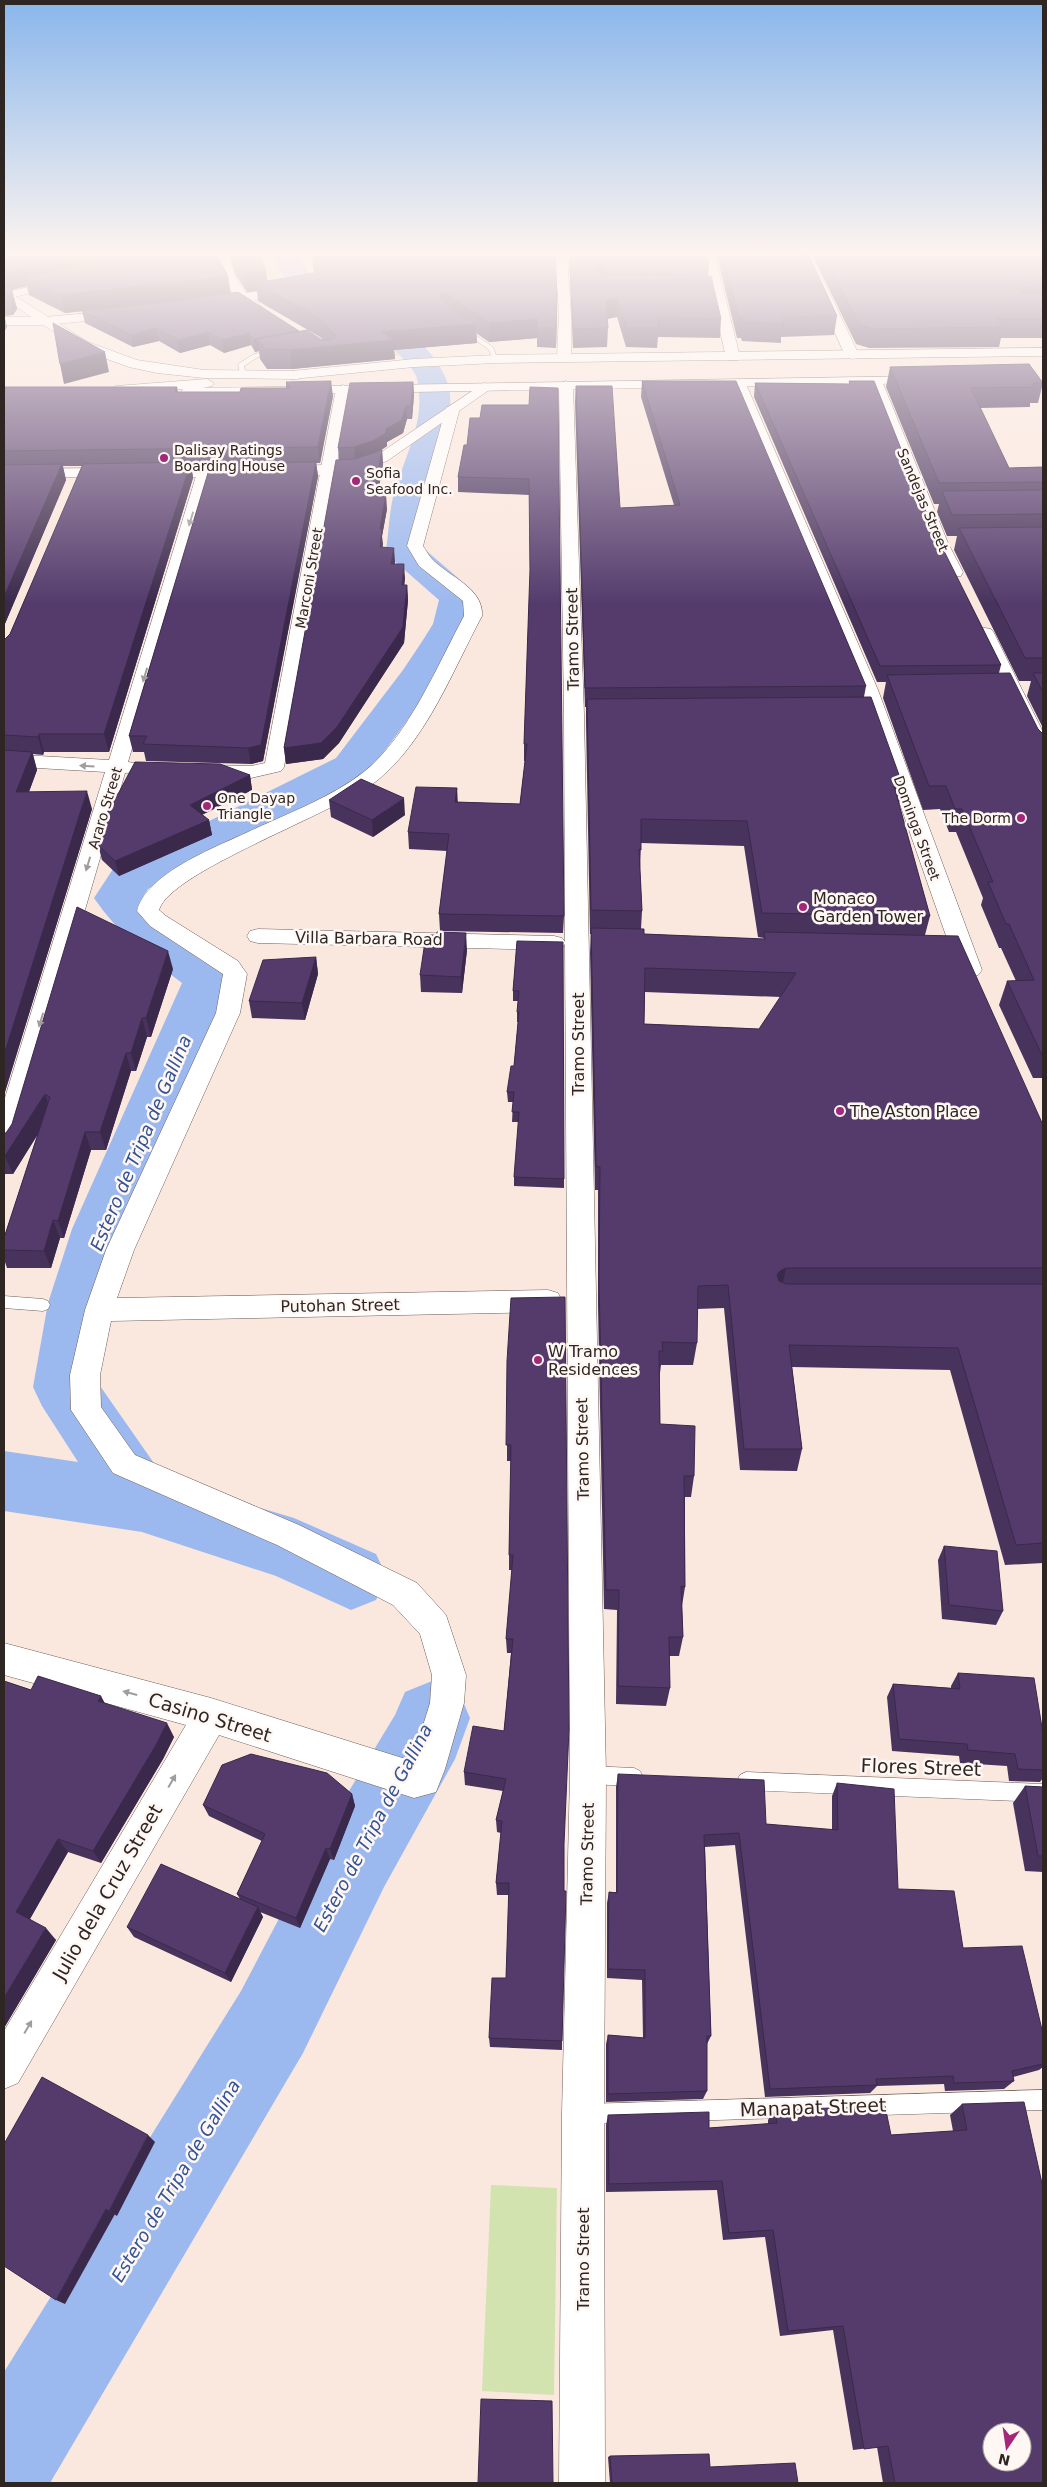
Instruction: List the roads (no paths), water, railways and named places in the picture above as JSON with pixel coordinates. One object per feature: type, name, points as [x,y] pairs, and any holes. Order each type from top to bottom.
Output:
[{"type":"street","points":[[216,372],[298,375]]},
{"type":"street","points":[[327,372],[104,391],[182,392],[419,388],[450,403]]},
{"type":"street","name":"Tramo Street","points":[[565,372],[584,715],[587,944],[580,1300],[588,1775],[583,2114],[582,2483]]},
{"type":"street","points":[[4,474],[205,473],[329,470],[356,466],[382,458],[450,403],[484,387],[935,380]]},
{"type":"street","name":"Sandejas Street","points":[[875,381],[948,543],[961,586]]},
{"type":"street","name":"Dominga Street","points":[[739,384],[870,690],[866,713],[951,951],[977,986]]},
{"type":"street","points":[[450,403],[484,387]]},
{"type":"street","name":"Marconi Street","points":[[184,770],[251,772],[274,767],[343,390]]},
{"type":"street","points":[[100,1310],[120,1250],[228,1013],[234,974],[230,966],[158,922],[148,911],[151,900],[170,882],[219,854],[358,785],[372,776],[407,739],[473,616],[474,606],[470,598],[425,562],[415,546],[421,514],[449,431],[450,403]]},
{"type":"street","points":[[72,491],[79,473]]},
{"type":"street","name":"Araro Street","points":[[4,1142],[118,768],[205,473]]},
{"type":"street","points":[[978,620],[1002,688],[1043,750]]},
{"type":"street","points":[[1002,688],[1035,688]]},
{"type":"street","points":[[870,690],[890,690]]},
{"type":"street","points":[[4,760],[156,769]]},
{"type":"street","name":"Villa Barbara Road","points":[[258,936],[587,944]]},
{"type":"street","name":"Putohan Street","points":[[100,1310],[580,1300]]},
{"type":"street","name":"Casino Street","points":[[4,1659],[211,1715],[358,1764],[414,1780],[422,1778],[427,1769],[447,1704],[449,1675],[434,1626],[405,1594],[288,1536],[124,1464],[86,1410],[85,1375],[100,1310]]},
{"type":"street","name":"Julio dela Cruz Street","points":[[4,2069],[211,1715]]},
{"type":"lane","points":[[4,1302],[44,1305]]},
{"type":"lane","points":[[588,1775],[647,1777]]},
{"type":"lane","name":"Flores Street","points":[[726,1780],[1043,1793]]},
{"type":"lane","name":"Manapat Street","points":[[583,2114],[1043,2100]]},
{"type":"waterway","name":"Estero de Tripa de Gallina","points":[[142,1502],[65,1387],[79,1303],[102,1229],[210,978],[148,932],[118,898],[130,879],[351,767],[419,677],[443,640],[452,624],[459,598],[404,550],[409,501],[429,435],[434,411],[435,393],[429,372]]},
{"type":"waterway","points":[[4,1481],[142,1502]]},
{"type":"waterway","name":"Estero de Tripa de Gallina","points":[[142,1502],[294,1550],[351,1577]]},
{"type":"waterway","name":"Estero de Tripa de Gallina","points":[[4,2465],[272,2022],[355,1858],[428,1732],[432,1718]]},
{"type":"place","name":"Dalisay Ratings Boarding House","points":[[164,458]]},
{"type":"place","name":"Sofia Seafood Inc.","points":[[356,481]]},
{"type":"place","name":"One Dayap Triangle","points":[[207,806]]},
{"type":"place","name":"The Dorm","points":[[1021,818]]},
{"type":"place","name":"Monaco Garden Tower","points":[[803,907]]},
{"type":"place","name":"The Aston Place","points":[[840,1111]]},
{"type":"place","name":"W Tramo Residences","points":[[538,1360]]}]
